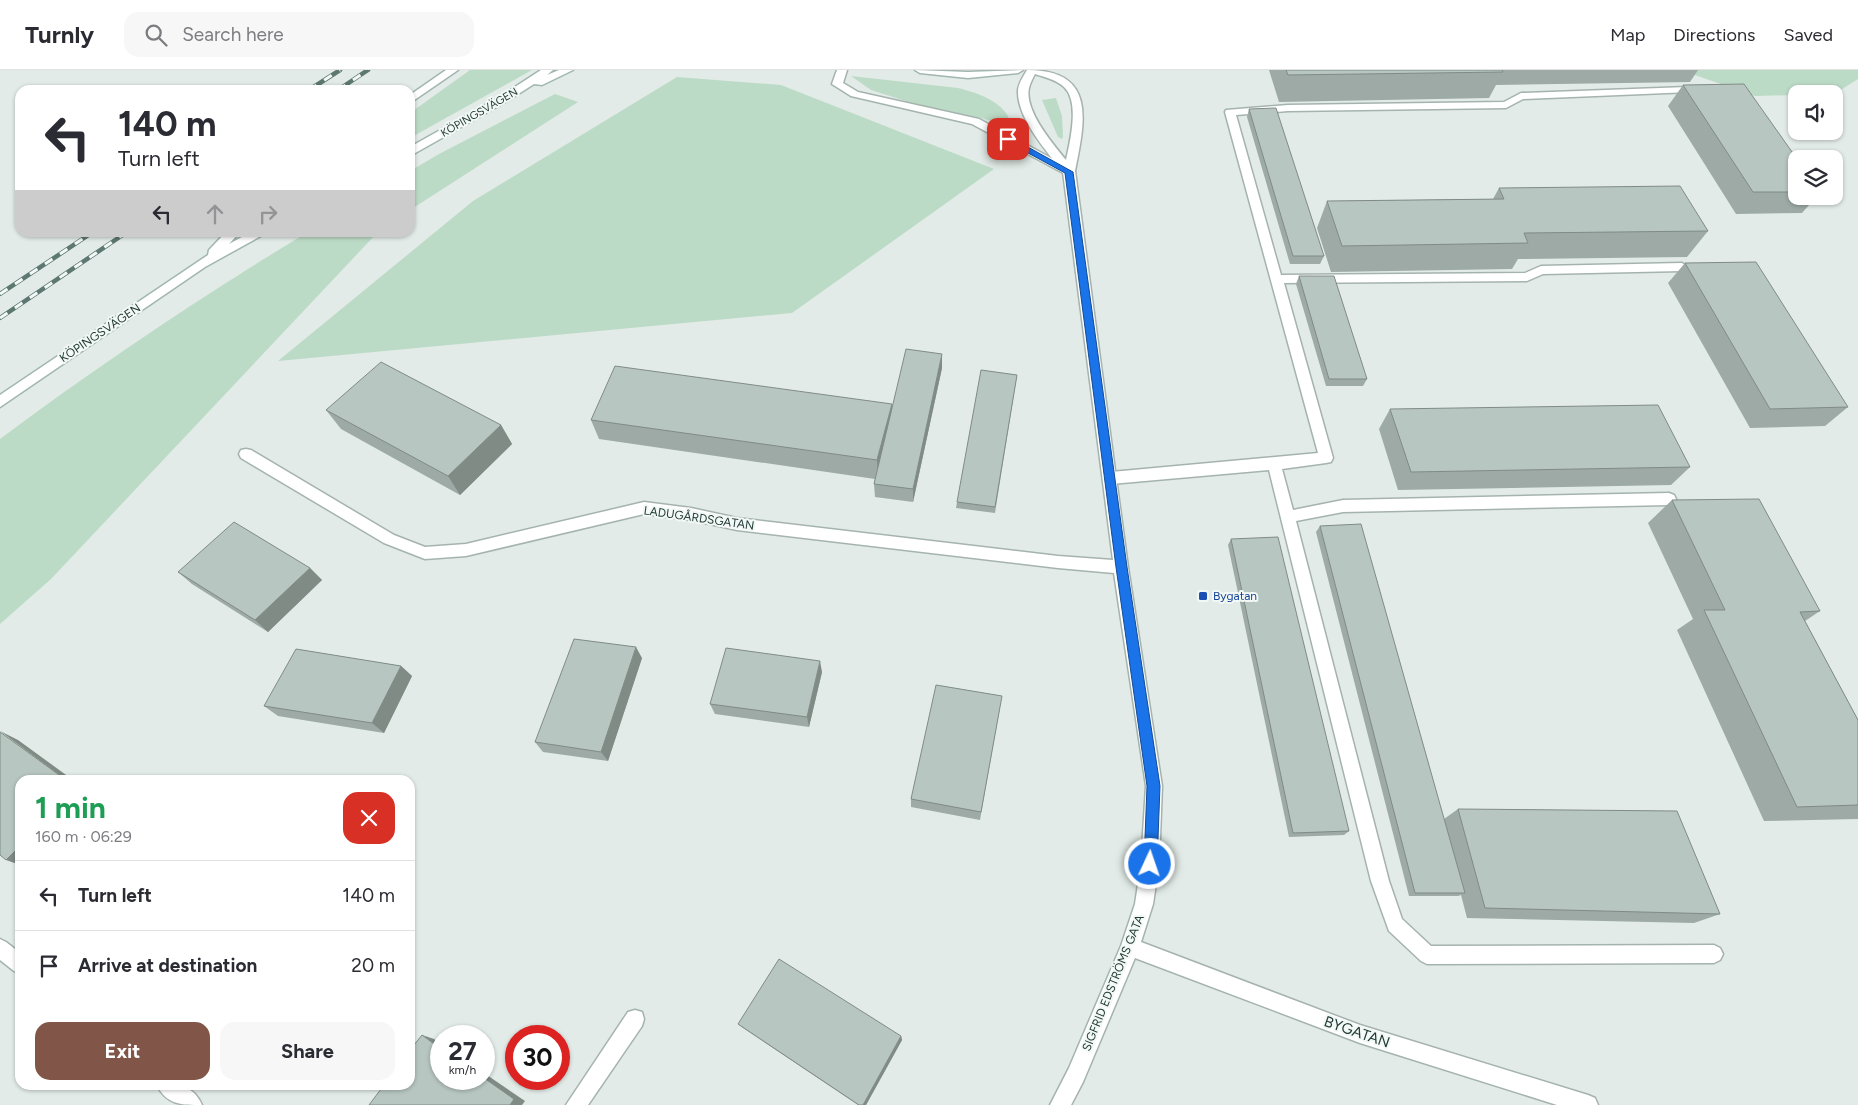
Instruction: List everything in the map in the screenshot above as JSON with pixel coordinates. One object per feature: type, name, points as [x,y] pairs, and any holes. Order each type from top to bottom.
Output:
[{"type":"street","points":[[415,97],[453,70]]},
{"type":"street","name":"KÖPINGSVÄGEN","points":[[415,149],[504,98],[548,70]]},
{"type":"street","points":[[504,98],[568,70]]},
{"type":"street","points":[[842,70],[837,84],[855,94],[975,121],[1069,172]]},
{"type":"street","points":[[920,70],[968,75],[1018,70]]},
{"type":"street","points":[[1032,70],[1022,89],[1023,98],[1042,138],[1069,172]]},
{"type":"street","name":"SIGFRID EDSTRÖMS GATA","points":[[1036,70],[1068,86],[1074,93],[1079,106],[1069,172],[1121,567],[1154,786],[1150,864],[1144,904],[1130,947],[1076,1075],[1060,1105]]},
{"type":"street","points":[[1110,478],[1326,458],[1230,112],[1288,108],[1506,105],[1521,96],[1687,90]]},
{"type":"street","name":"KÖPINGSVÄGEN","points":[[201,264],[229,237]]},
{"type":"street","name":"KÖPINGSVÄGEN","points":[[0,402],[201,264],[252,237]]},
{"type":"street","points":[[1276,279],[1527,277],[1540,270],[1682,267]]},
{"type":"street","name":"LADUGÅRDSGATAN","points":[[246,454],[388,540],[426,553],[466,550],[644,508],[691,514],[737,524],[1058,562],[1121,567]]},
{"type":"street","points":[[1274,464],[1380,881],[1395,925],[1427,955],[1714,954]]},
{"type":"street","points":[[1288,517],[1343,506],[1669,499]]},
{"type":"street","name":"BYGATAN","points":[[1130,947],[1360,1034],[1567,1102],[1588,1105]]},
{"type":"street","points":[[0,948],[15,961]]},
{"type":"street","points":[[576,1105],[635,1019]]},
{"type":"street","points":[[173,1090],[192,1105]]},
{"type":"green space","points":[[470,70],[532,70],[415,135],[415,109]]},
{"type":"green space","points":[[1690,70],[1858,70],[1858,79],[1843,88],[1843,85],[1788,85],[1788,95],[1755,96],[1695,75]]},
{"type":"green space","points":[[851,76],[958,88],[975,93],[999,105],[1005,111],[1012,127],[981,118],[912,103],[871,90]]},
{"type":"green space","points":[[677,77],[781,85],[994,169],[792,313],[278,361],[473,201]]},
{"type":"green space","points":[[555,94],[578,102],[415,207],[415,168]]},
{"type":"green space","points":[[1056,98],[1062,116],[1062,139],[1058,137],[1042,100]]},
{"type":"green space","points":[[300,237],[373,237],[51,579],[0,624],[0,439],[75,384],[229,281]]},
{"type":"building","points":[[1286,70],[1502,70],[1503,72],[1288,75]]},
{"type":"building","points":[[1744,84],[1791,150],[1788,150],[1788,192],[1753,192],[1683,85]]},
{"type":"building","points":[[1276,108],[1324,256],[1293,256],[1249,109]]},
{"type":"building","points":[[1680,186],[1708,231],[1524,233],[1528,243],[1342,246],[1327,201],[1504,199],[1499,188]]},
{"type":"building","points":[[1756,262],[1848,407],[1770,409],[1685,263]]},
{"type":"building","points":[[1299,276],[1334,276],[1367,379],[1329,379]]},
{"type":"building","points":[[906,349],[942,354],[913,489],[874,484]]},
{"type":"building","points":[[381,362],[501,425],[448,476],[326,410]]},
{"type":"building","points":[[615,366],[892,404],[877,460],[591,420]]},
{"type":"building","points":[[981,370],[1017,375],[995,507],[957,502]]},
{"type":"building","points":[[1658,405],[1690,467],[1411,472],[1390,409]]},
{"type":"building","points":[[1759,499],[1820,611],[1800,612],[1858,720],[1858,805],[1797,807],[1704,610],[1725,610],[1672,500]]},
{"type":"building","points":[[234,522],[310,568],[255,620],[178,572]]},
{"type":"building","points":[[1361,524],[1465,893],[1415,893],[1320,526]]},
{"type":"building","points":[[1278,537],[1349,831],[1293,833],[1231,539]]},
{"type":"building","points":[[574,639],[636,647],[601,752],[535,742]]},
{"type":"building","points":[[726,648],[820,661],[807,717],[710,704]]},
{"type":"building","points":[[296,649],[401,666],[372,723],[264,706]]},
{"type":"building","points":[[936,685],[1002,696],[981,812],[911,799]]},
{"type":"building","points":[[0,732],[59,775],[15,775],[15,851],[6,860],[0,855]]},
{"type":"building","points":[[1458,809],[1677,811],[1720,914],[1485,908]]},
{"type":"building","points":[[779,959],[901,1036],[863,1105],[859,1105],[738,1024]]},
{"type":"building","points":[[422,1035],[430,1041],[430,1090],[495,1090],[495,1086],[514,1099],[510,1105],[369,1105],[380,1090],[415,1090],[415,1044]]},
{"type":"railway","points":[[317,85],[340,70]]},
{"type":"railway","points":[[346,85],[368,70]]},
{"type":"railway","points":[[0,294],[86,237]]},
{"type":"railway","points":[[0,318],[120,237]]},
{"type":"place","name":"Bygatan","points":[[1203,596]]},
{"type":"route","points":[[1008,139],[1069,172],[1121,567],[1154,786],[1150,864]]}]
